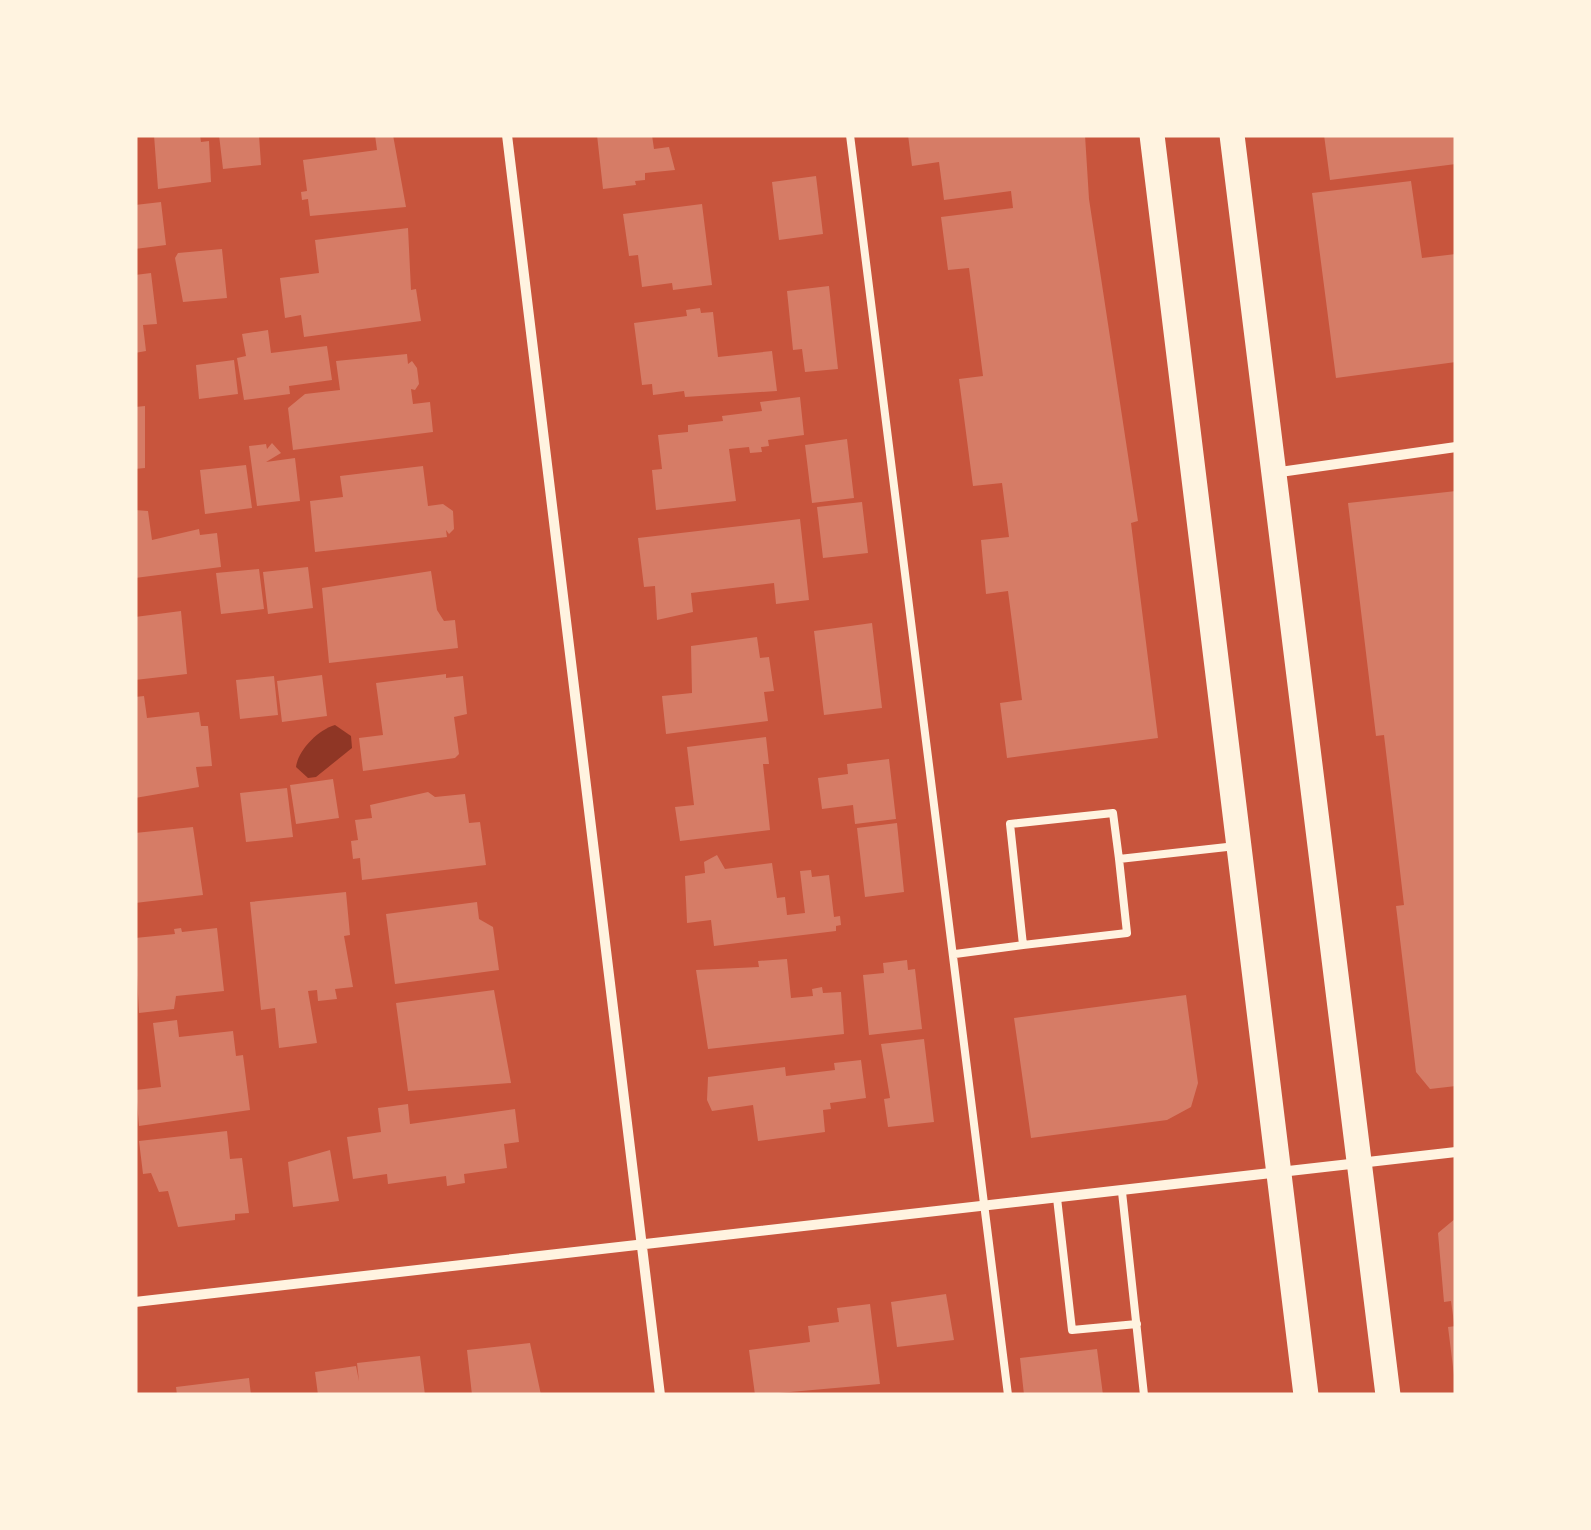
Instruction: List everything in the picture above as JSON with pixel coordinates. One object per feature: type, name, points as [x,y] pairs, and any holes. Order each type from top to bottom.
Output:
[{"type":"main road","points":[[1152,135],[1306,1395]]},
{"type":"main road","points":[[1232,135],[1388,1395]]},
{"type":"street","points":[[506,135],[660,1395]]},
{"type":"street","points":[[1272,473],[1456,447]]},
{"type":"street","points":[[135,1302],[1361,1166],[1456,1152]]},
{"type":"lane","points":[[850,135],[988,1206],[1008,1395]]},
{"type":"lane","points":[[955,954],[1127,933],[1113,813],[1010,824],[1023,945]]},
{"type":"lane","points":[[1118,860],[1240,845]]},
{"type":"lane","points":[[1122,1192],[1144,1395]]},
{"type":"lane","points":[[1057,1198],[1072,1330],[1136,1324]]},
{"type":"shaded area","points":[[335,725],[351,736],[352,748],[316,777],[308,778],[296,767],[301,754],[316,736]]},
{"type":"building","points":[[154,135],[200,135],[201,142],[209,141],[211,182],[158,189]]},
{"type":"building","points":[[219,135],[259,135],[261,165],[223,169]]},
{"type":"building","points":[[375,135],[393,135],[406,207],[310,216],[308,199],[302,200],[301,192],[307,191],[303,160],[377,150]]},
{"type":"building","points":[[597,135],[652,135],[654,149],[669,147],[675,170],[645,173],[645,180],[635,181],[636,185],[603,189]]},
{"type":"building","points":[[908,135],[1085,135],[1089,199],[1138,521],[1131,523],[1158,738],[1007,758],[1000,703],[1022,700],[1008,591],[986,594],[981,540],[1009,537],[1002,483],[973,486],[959,379],[983,376],[969,268],[948,270],[941,217],[1013,208],[1011,191],[944,200],[939,162],[912,166]]},
{"type":"building","points":[[1324,135],[1456,135],[1456,164],[1330,180]]},
{"type":"building","points":[[816,176],[823,234],[779,240],[772,182]]},
{"type":"building","points":[[1411,181],[1422,258],[1456,254],[1456,362],[1336,378],[1312,193]]},
{"type":"building","points":[[161,202],[166,245],[135,249],[135,205]]},
{"type":"building","points":[[702,204],[712,285],[673,290],[672,283],[642,287],[638,255],[629,256],[623,214]]},
{"type":"building","points":[[408,228],[411,290],[416,289],[421,321],[304,337],[301,315],[285,318],[280,278],[319,273],[315,240]]},
{"type":"building","points":[[222,249],[227,298],[183,302],[175,258],[178,253]]},
{"type":"building","points":[[151,273],[157,324],[143,325],[146,351],[135,353],[135,275]]},
{"type":"building","points":[[829,286],[838,369],[805,372],[802,349],[793,350],[787,291]]},
{"type":"building","points":[[700,308],[701,313],[713,312],[718,357],[772,351],[777,391],[685,397],[684,391],[653,395],[652,384],[642,385],[634,323],[687,316],[686,310]]},
{"type":"building","points":[[268,330],[271,353],[327,346],[332,380],[289,386],[290,394],[244,400],[237,358],[246,356],[242,334]]},
{"type":"building","points":[[407,354],[408,364],[412,361],[417,368],[419,384],[411,389],[413,404],[430,402],[433,432],[293,450],[288,408],[305,394],[340,390],[336,361]]},
{"type":"building","points":[[234,360],[238,394],[199,399],[196,365]]},
{"type":"building","points":[[800,397],[804,435],[768,440],[769,446],[761,447],[762,452],[750,453],[749,447],[729,449],[736,501],[656,510],[652,470],[662,469],[658,435],[688,432],[688,425],[723,421],[722,416],[762,411],[760,402]]},
{"type":"building","points":[[145,406],[145,468],[135,469],[135,407]]},
{"type":"building","points":[[847,439],[854,498],[812,503],[805,445]]},
{"type":"building","points":[[272,443],[281,453],[266,462],[295,458],[300,501],[257,506],[249,446],[266,444],[267,449]]},
{"type":"building","points":[[246,465],[252,508],[205,514],[200,470]]},
{"type":"building","points":[[423,466],[428,506],[443,504],[453,511],[454,529],[449,534],[446,530],[447,537],[315,552],[310,501],[343,497],[340,476]]},
{"type":"building","points":[[1456,491],[1456,1086],[1430,1089],[1416,1072],[1396,906],[1404,905],[1384,735],[1376,736],[1348,503]]},
{"type":"building","points":[[862,502],[868,553],[823,558],[817,507]]},
{"type":"building","points":[[135,510],[148,511],[152,540],[199,529],[200,535],[217,533],[221,567],[135,578]]},
{"type":"building","points":[[800,519],[809,600],[776,604],[774,583],[691,593],[693,612],[657,620],[655,586],[644,587],[638,538]]},
{"type":"building","points":[[308,567],[313,608],[268,614],[263,572]]},
{"type":"building","points":[[259,569],[264,609],[221,614],[216,573]]},
{"type":"building","points":[[431,571],[437,610],[444,621],[455,620],[458,648],[329,663],[322,588]]},
{"type":"building","points":[[181,611],[187,674],[135,680],[135,617]]},
{"type":"building","points":[[872,623],[882,708],[824,715],[814,631]]},
{"type":"building","points":[[757,637],[760,658],[769,657],[774,691],[764,692],[768,721],[666,734],[662,696],[692,693],[691,646]]},
{"type":"building","points":[[446,674],[446,678],[463,676],[467,714],[454,717],[459,754],[455,758],[363,771],[359,738],[383,735],[376,683]]},
{"type":"building","points":[[322,675],[327,716],[282,722],[277,681]]},
{"type":"building","points":[[274,676],[278,715],[240,719],[236,680]]},
{"type":"building","points":[[144,696],[147,718],[199,712],[201,726],[208,726],[212,766],[196,767],[199,787],[135,798],[135,697]]},
{"type":"building","points":[[766,737],[769,764],[763,764],[770,830],[680,841],[675,807],[694,805],[687,747]]},
{"type":"building","points":[[889,759],[896,819],[855,824],[853,805],[822,809],[818,778],[848,774],[847,764]]},
{"type":"building","points":[[333,779],[339,818],[296,824],[290,785]]},
{"type":"building","points":[[287,788],[293,837],[246,842],[240,793]]},
{"type":"building","points":[[428,792],[435,797],[465,794],[469,823],[480,822],[486,865],[362,880],[360,858],[353,859],[351,841],[358,840],[355,820],[372,818],[370,805]]},
{"type":"building","points":[[897,823],[904,892],[865,897],[857,828]]},
{"type":"building","points":[[193,827],[203,895],[135,903],[135,833]]},
{"type":"building","points":[[717,855],[725,869],[772,863],[777,898],[785,897],[787,915],[805,913],[800,871],[811,870],[812,877],[829,875],[834,917],[840,916],[841,925],[836,926],[836,931],[714,946],[711,920],[687,923],[685,876],[705,873],[704,862]]},
{"type":"building","points":[[346,892],[350,935],[344,936],[353,987],[335,989],[337,999],[318,1001],[317,990],[308,991],[317,1043],[279,1048],[275,1008],[261,1010],[250,902]]},
{"type":"building","points":[[477,902],[479,919],[493,927],[499,970],[395,984],[386,914]]},
{"type":"building","points":[[181,928],[182,932],[217,928],[224,991],[176,996],[174,1009],[139,1013],[135,938],[175,934],[174,929]]},
{"type":"building","points":[[787,959],[791,998],[813,996],[812,989],[822,987],[823,993],[841,992],[844,1034],[708,1049],[696,970],[759,967],[758,961]]},
{"type":"building","points":[[907,960],[908,970],[915,969],[922,1029],[869,1035],[863,975],[884,973],[883,963]]},
{"type":"building","points":[[494,990],[511,1083],[408,1091],[396,1003]]},
{"type":"building","points":[[1186,995],[1198,1083],[1191,1107],[1167,1120],[1031,1138],[1014,1018]]},
{"type":"building","points":[[177,1020],[179,1037],[233,1031],[236,1056],[243,1055],[250,1110],[139,1126],[136,1090],[161,1087],[153,1023]]},
{"type":"building","points":[[924,1039],[934,1122],[888,1127],[884,1099],[890,1098],[881,1044]]},
{"type":"building","points":[[861,1060],[866,1098],[830,1103],[831,1109],[823,1110],[825,1132],[758,1141],[753,1105],[712,1111],[707,1100],[708,1077],[785,1067],[786,1076],[835,1070],[834,1063]]},
{"type":"building","points":[[408,1104],[410,1124],[515,1109],[519,1142],[504,1144],[507,1168],[464,1174],[465,1183],[447,1186],[446,1176],[388,1184],[387,1174],[353,1179],[347,1137],[381,1132],[378,1108]]},
{"type":"building","points":[[227,1131],[230,1159],[242,1158],[249,1213],[235,1214],[235,1220],[178,1227],[168,1191],[159,1192],[151,1173],[143,1174],[139,1141]]},
{"type":"building","points":[[330,1150],[339,1201],[293,1207],[288,1162]]},
{"type":"building","points":[[1456,1218],[1454,1323],[1451,1301],[1444,1302],[1438,1233]]},
{"type":"building","points":[[946,1294],[954,1340],[897,1347],[891,1302]]},
{"type":"building","points":[[870,1304],[880,1384],[755,1395],[749,1350],[810,1342],[808,1326],[839,1322],[837,1308]]},
{"type":"building","points":[[1456,1326],[1456,1375],[1454,1375],[1448,1327]]},
{"type":"building","points":[[530,1343],[541,1395],[472,1395],[467,1350]]},
{"type":"building","points":[[1097,1349],[1103,1395],[1024,1395],[1020,1358]]},
{"type":"building","points":[[420,1356],[425,1395],[318,1395],[315,1372],[356,1366],[359,1381],[357,1363]]},
{"type":"building","points":[[249,1378],[251,1395],[177,1395],[176,1387]]}]
